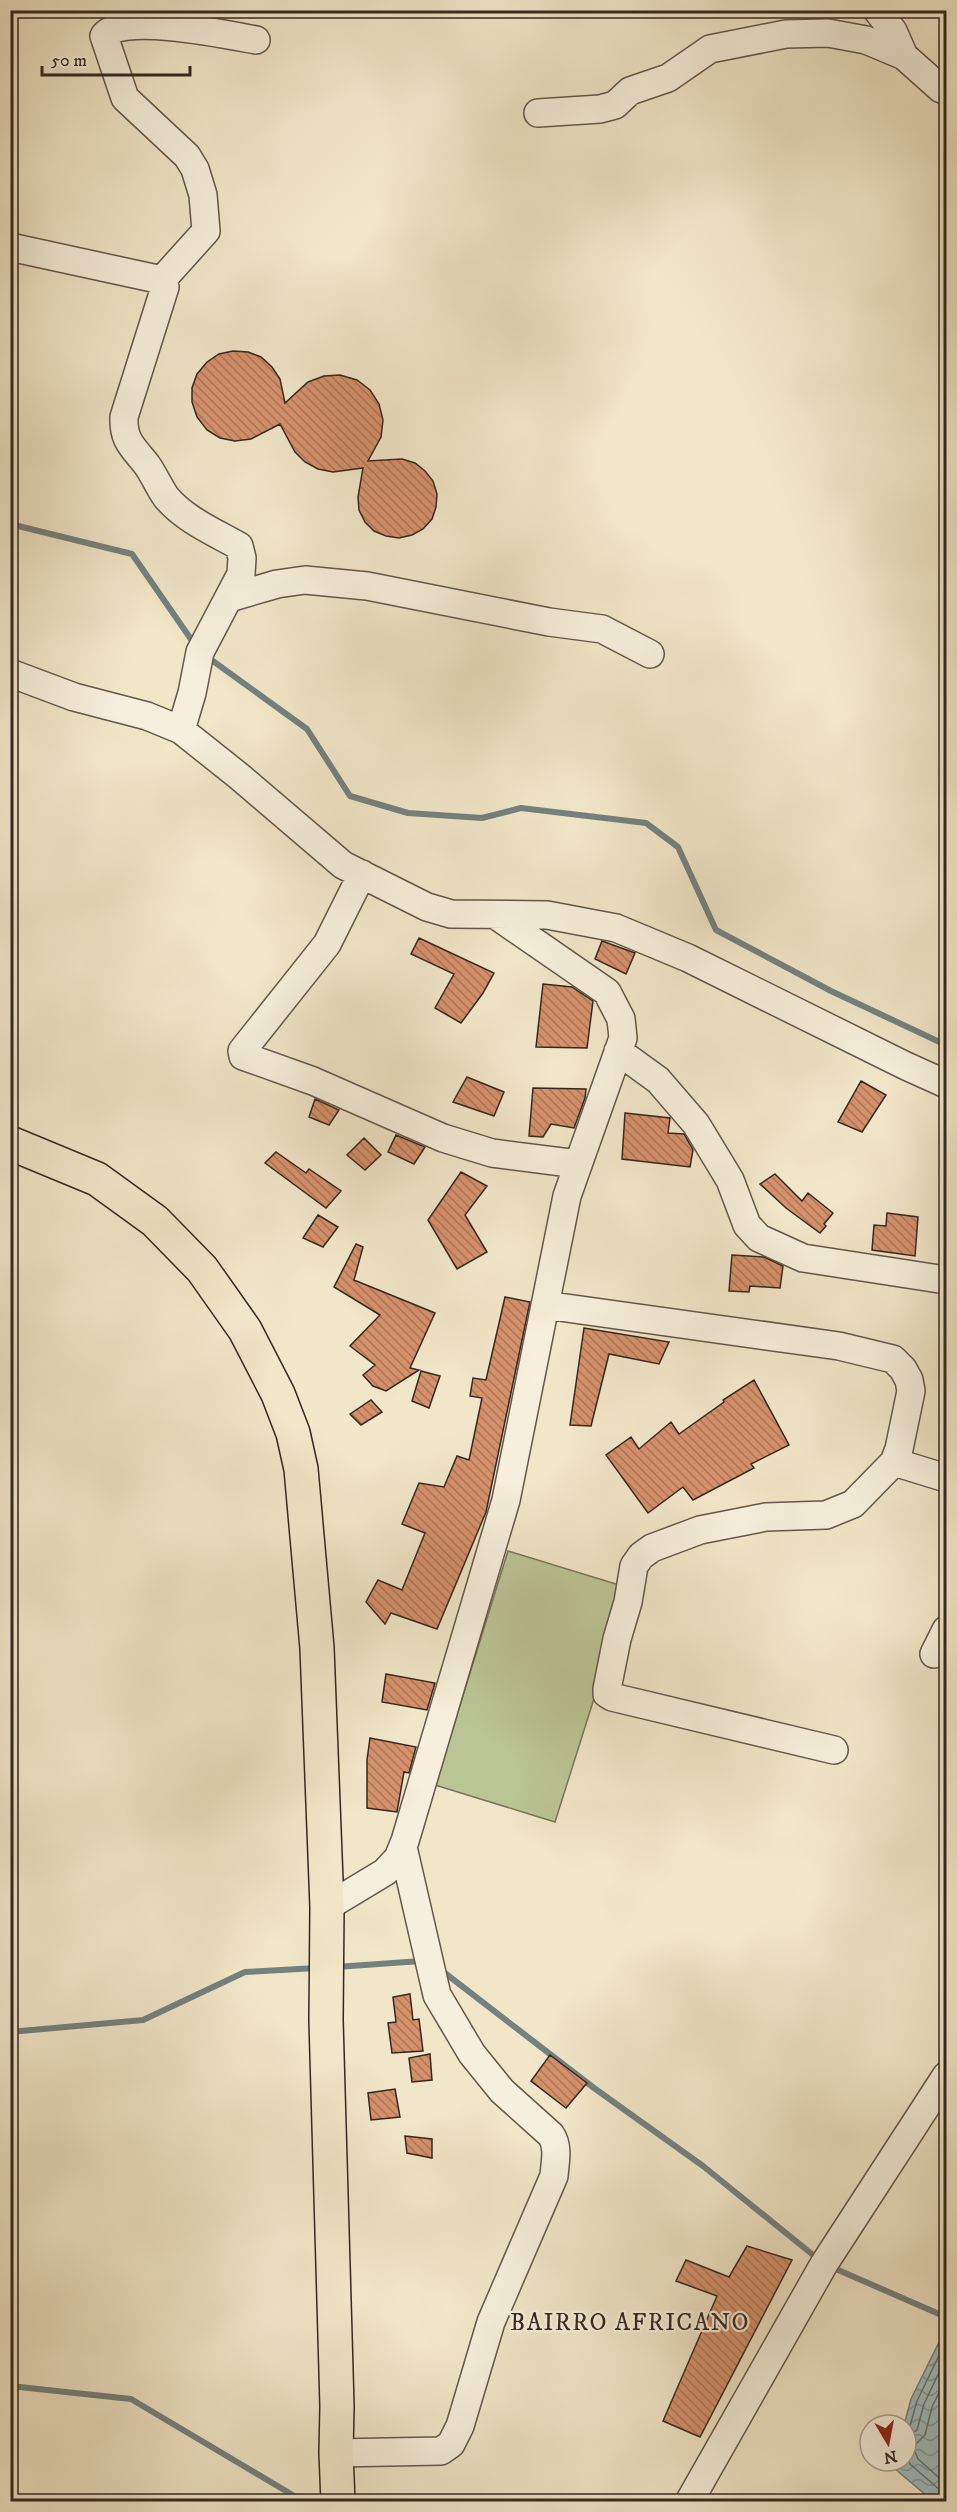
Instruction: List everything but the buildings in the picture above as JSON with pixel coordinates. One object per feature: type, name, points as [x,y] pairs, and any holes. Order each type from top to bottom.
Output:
[{"type":"main road","points":[[10,1143],[97,1179],[154,1221],[202,1269],[246,1330],[278,1394],[292,1433],[301,1469],[312,1566],[317,1648],[327,1907],[338,2502]]},
{"type":"street","points":[[877,10],[893,31],[904,56]]},
{"type":"street","points":[[162,279],[206,231],[203,195],[195,169],[187,156],[124,98],[104,36],[115,28],[137,25],[193,29],[256,40]]},
{"type":"street","points":[[538,113],[600,109],[615,105],[630,91],[668,78],[710,49],[786,34],[828,33],[866,40],[904,56],[941,89],[946,90]]},
{"type":"street","points":[[10,247],[162,279]]},
{"type":"street","points":[[162,279],[165,287],[163,299],[124,417],[126,440],[151,471],[166,497],[184,514],[239,546],[242,558],[241,574],[200,652],[192,693],[181,730]]},
{"type":"street","points":[[229,598],[276,584],[305,580],[367,586],[549,622],[602,629],[650,654]]},
{"type":"street","points":[[10,673],[74,697],[147,716],[181,730],[343,865],[435,910],[451,914],[547,915],[616,928],[688,958],[946,1084]]},
{"type":"street","points":[[362,874],[327,944],[242,1051],[243,1056],[313,1081],[442,1138],[492,1153],[578,1164]]},
{"type":"street","points":[[327,1907],[385,1872],[398,1858],[403,1847],[506,1500],[567,1196],[623,1038],[621,1019],[607,992],[497,916]]},
{"type":"street","points":[[618,1051],[658,1080],[696,1124],[730,1180],[747,1225],[759,1238],[803,1258],[946,1280]]},
{"type":"street","points":[[545,1305],[839,1346],[893,1359],[903,1369],[909,1380],[911,1391],[899,1449],[894,1462],[853,1504],[826,1515],[766,1517],[700,1530],[652,1548],[634,1566],[628,1602],[607,1689],[607,1694],[612,1696],[834,1750]]},
{"type":"street","points":[[894,1462],[946,1478]]},
{"type":"street","points":[[934,1654],[946,1630]]},
{"type":"street","points":[[336,2453],[441,2451],[452,2444],[460,2426],[491,2322],[554,2176],[555,2141],[502,2091],[472,2054],[437,1995],[403,1847]]},
{"type":"street","points":[[689,2502],[824,2264],[946,2076]]},
{"type":"green space","points":[[508,1551],[629,1588],[555,1822],[435,1785]]},
{"type":"water","points":[[946,2328],[946,2501],[933,2501],[900,2473],[918,2473],[918,2413],[907,2413],[911,2399]]},
{"type":"waterway","points":[[10,524],[132,554],[195,645]]},
{"type":"waterway","points":[[206,656],[307,729],[350,796],[408,813],[482,818],[521,808],[646,823],[678,847],[716,930],[831,991],[946,1045]]},
{"type":"waterway","points":[[336,1967],[421,1961]]},
{"type":"waterway","points":[[10,2032],[143,2020],[245,1972],[317,1968]]},
{"type":"waterway","points":[[441,1970],[594,2088],[703,2166],[818,2259]]},
{"type":"waterway","points":[[829,2266],[946,2317]]},
{"type":"waterway","points":[[10,2386],[131,2399],[301,2500]]},
{"type":"district","name":"BAIRRO AFRICANO","points":[[630,2323]]}]
